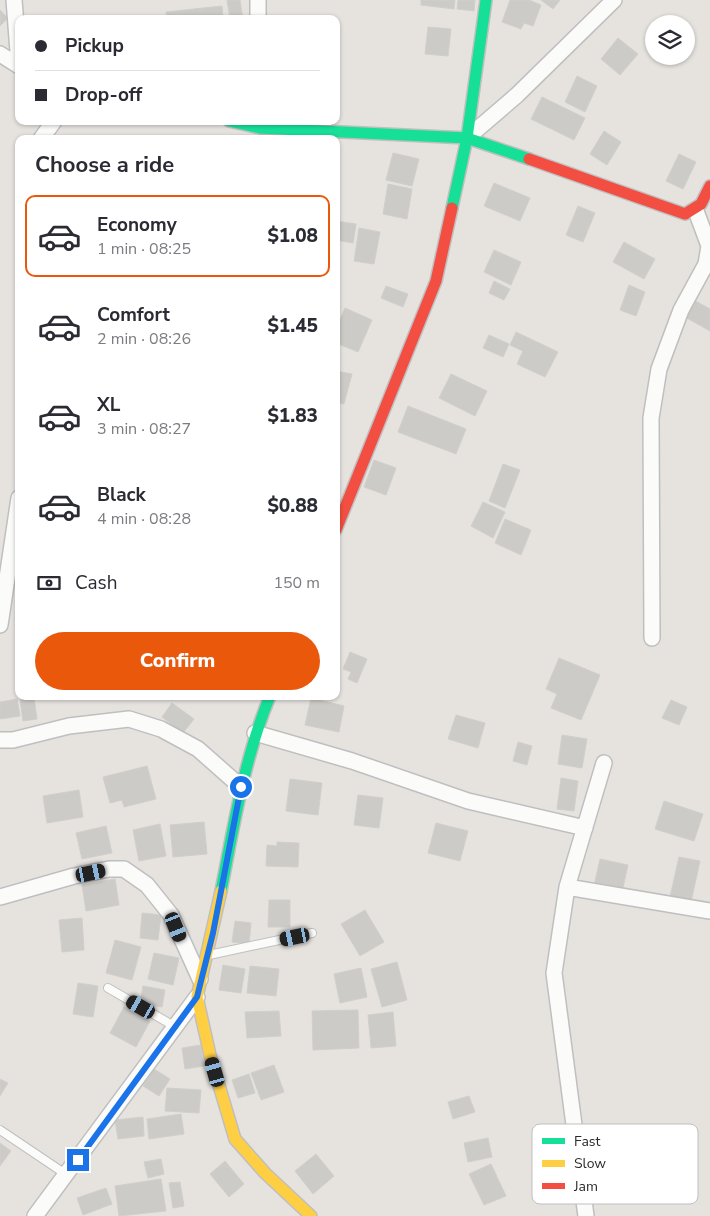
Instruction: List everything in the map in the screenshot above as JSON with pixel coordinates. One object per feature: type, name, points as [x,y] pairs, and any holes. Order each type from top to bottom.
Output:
[{"type":"street","points":[[14,0],[15,15]]},
{"type":"street","points":[[258,0],[258,15]]},
{"type":"street","points":[[340,520],[436,281],[467,138],[486,0]]},
{"type":"street","points":[[467,138],[516,95],[614,0]]},
{"type":"street","points":[[0,54],[15,63]]},
{"type":"street","points":[[260,125],[467,138],[685,214],[696,211],[704,201],[710,186]]},
{"type":"street","points":[[652,638],[651,418],[659,369],[681,310],[706,264],[709,246],[696,211]]},
{"type":"street","points":[[0,625],[15,525]]},
{"type":"street","points":[[268,700],[255,733],[241,787],[197,997],[210,1055],[235,1139],[265,1173],[311,1216]]},
{"type":"street","points":[[0,740],[13,740],[69,726],[128,718],[162,729],[198,749],[241,787]]},
{"type":"street","points":[[255,733],[352,762],[468,802],[584,828]]},
{"type":"street","points":[[574,1124],[554,973],[567,887],[604,764]]},
{"type":"street","points":[[0,897],[74,876],[108,869],[124,869],[147,885],[171,915],[200,979]]},
{"type":"street","points":[[567,887],[710,911]]},
{"type":"street","points":[[35,1216],[197,997]]},
{"type":"lane","points":[[207,956],[312,933]]},
{"type":"lane","points":[[108,988],[174,1026]]},
{"type":"lane","points":[[0,1130],[67,1175]]},
{"type":"building","points":[[227,0],[240,0],[242,15],[229,15]]},
{"type":"building","points":[[421,0],[455,0],[454,9],[421,5]]},
{"type":"building","points":[[458,0],[475,0],[474,11],[457,9]]},
{"type":"building","points":[[510,0],[529,0],[541,5],[533,26],[524,23],[521,29],[502,22]]},
{"type":"building","points":[[541,0],[560,0],[553,9]]},
{"type":"building","points":[[222,6],[223,15],[166,15],[166,12]]},
{"type":"building","points":[[0,10],[8,18],[0,26]]},
{"type":"building","points":[[428,27],[451,29],[448,56],[425,54]]},
{"type":"building","points":[[618,38],[638,54],[620,75],[601,59]]},
{"type":"building","points":[[577,76],[597,86],[585,112],[565,102]]},
{"type":"building","points":[[542,97],[585,118],[574,140],[531,119]]},
{"type":"building","points":[[604,131],[621,142],[607,165],[590,154]]},
{"type":"building","points":[[393,153],[419,159],[412,186],[386,180]]},
{"type":"building","points":[[679,154],[696,162],[683,189],[666,181]]},
{"type":"building","points":[[494,183],[530,198],[520,221],[484,206]]},
{"type":"building","points":[[388,184],[412,189],[407,219],[383,214]]},
{"type":"building","points":[[578,206],[595,213],[583,242],[566,235]]},
{"type":"building","points":[[340,222],[356,224],[353,243],[340,241]]},
{"type":"building","points":[[359,228],[380,232],[374,264],[354,261]]},
{"type":"building","points":[[624,242],[655,259],[644,279],[613,262]]},
{"type":"building","points":[[494,250],[521,262],[511,285],[484,272]]},
{"type":"building","points":[[494,281],[510,289],[504,300],[489,293]]},
{"type":"building","points":[[629,285],[645,292],[636,316],[620,310]]},
{"type":"building","points":[[386,286],[408,294],[403,307],[381,298]]},
{"type":"building","points":[[694,300],[710,309],[710,331],[685,317]]},
{"type":"building","points":[[345,308],[372,320],[358,352],[340,345],[340,320]]},
{"type":"building","points":[[516,332],[558,352],[545,377],[517,364],[523,351],[510,345]]},
{"type":"building","points":[[489,335],[509,344],[503,357],[483,348]]},
{"type":"building","points":[[340,372],[352,374],[344,404],[340,403]]},
{"type":"building","points":[[451,374],[487,391],[475,416],[439,398]]},
{"type":"building","points":[[408,406],[466,429],[456,454],[398,432]]},
{"type":"building","points":[[374,460],[396,468],[386,495],[364,487]]},
{"type":"building","points":[[503,464],[520,470],[505,508],[489,501]]},
{"type":"building","points":[[483,502],[505,512],[493,538],[471,526]]},
{"type":"building","points":[[505,519],[531,530],[521,555],[495,543]]},
{"type":"building","points":[[350,652],[367,659],[357,683],[348,679],[351,672],[343,669]]},
{"type":"building","points":[[559,658],[600,675],[581,720],[551,708],[557,694],[546,689]]},
{"type":"building","points":[[17,700],[20,716],[0,719],[0,702]]},
{"type":"building","points":[[20,700],[34,700],[37,719],[23,721]]},
{"type":"building","points":[[311,700],[319,700],[344,706],[339,732],[305,725]]},
{"type":"building","points":[[671,700],[687,707],[679,725],[662,718]]},
{"type":"building","points":[[172,703],[194,719],[183,733],[162,717]]},
{"type":"building","points":[[456,715],[485,723],[478,748],[448,739]]},
{"type":"building","points":[[562,735],[587,739],[582,768],[558,764]]},
{"type":"building","points":[[518,742],[532,746],[527,765],[513,761]]},
{"type":"building","points":[[147,766],[156,799],[124,807],[122,800],[110,803],[103,777]]},
{"type":"building","points":[[561,778],[578,781],[574,811],[557,809]]},
{"type":"building","points":[[290,779],[322,783],[318,815],[286,811]]},
{"type":"building","points":[[79,790],[83,817],[47,823],[43,796]]},
{"type":"building","points":[[358,795],[383,798],[379,828],[354,825]]},
{"type":"building","points":[[664,801],[703,814],[694,841],[655,829]]},
{"type":"building","points":[[204,822],[207,854],[173,857],[170,825]]},
{"type":"building","points":[[436,823],[468,831],[460,861],[428,853]]},
{"type":"building","points":[[160,824],[166,856],[139,861],[133,830]]},
{"type":"building","points":[[106,826],[112,853],[82,859],[76,833]]},
{"type":"building","points":[[277,842],[299,843],[298,867],[266,866],[267,845],[277,846]]},
{"type":"building","points":[[679,857],[700,861],[691,902],[670,897]]},
{"type":"building","points":[[600,859],[628,865],[622,892],[594,886]]},
{"type":"building","points":[[115,879],[119,905],[86,911],[82,885]]},
{"type":"building","points":[[269,900],[290,900],[290,927],[268,927]]},
{"type":"building","points":[[365,910],[384,942],[360,956],[341,924]]},
{"type":"building","points":[[142,913],[161,915],[158,940],[140,938]]},
{"type":"building","points":[[82,918],[84,950],[62,952],[59,920]]},
{"type":"building","points":[[235,921],[251,923],[249,944],[232,942]]},
{"type":"building","points":[[115,940],[141,947],[132,980],[106,973]]},
{"type":"building","points":[[154,953],[179,958],[173,985],[148,979]]},
{"type":"building","points":[[397,962],[407,1000],[382,1007],[371,969]]},
{"type":"building","points":[[223,965],[245,969],[241,993],[219,990]]},
{"type":"building","points":[[250,966],[279,969],[276,996],[247,993]]},
{"type":"building","points":[[361,968],[367,997],[340,1003],[334,974]]},
{"type":"building","points":[[78,983],[98,986],[93,1017],[73,1014]]},
{"type":"building","points":[[143,986],[165,990],[162,1007],[140,1003]]},
{"type":"building","points":[[124,1007],[150,1021],[136,1047],[110,1033]]},
{"type":"building","points":[[358,1010],[359,1048],[313,1050],[312,1011]]},
{"type":"building","points":[[279,1011],[281,1036],[247,1038],[245,1012]]},
{"type":"building","points":[[393,1012],[396,1046],[371,1048],[368,1015]]},
{"type":"building","points":[[201,1045],[204,1066],[185,1069],[182,1048]]},
{"type":"building","points":[[274,1065],[284,1092],[261,1100],[251,1073]]},
{"type":"building","points":[[154,1069],[170,1079],[159,1096],[143,1086]]},
{"type":"building","points":[[249,1074],[255,1093],[238,1098],[232,1080]]},
{"type":"building","points":[[0,1079],[8,1083],[0,1096]]},
{"type":"building","points":[[167,1088],[201,1090],[199,1113],[165,1111]]},
{"type":"building","points":[[469,1096],[475,1112],[453,1119],[448,1102]]},
{"type":"building","points":[[181,1114],[184,1134],[149,1139],[147,1119]]},
{"type":"building","points":[[143,1117],[144,1136],[118,1139],[115,1120]]},
{"type":"building","points":[[488,1138],[492,1157],[468,1162],[464,1143]]},
{"type":"building","points":[[0,1143],[11,1151],[0,1166]]},
{"type":"building","points":[[316,1154],[334,1176],[313,1194],[295,1171]]},
{"type":"building","points":[[161,1159],[164,1174],[148,1178],[144,1162]]},
{"type":"building","points":[[225,1161],[244,1184],[229,1197],[210,1174]]},
{"type":"building","points":[[491,1164],[506,1196],[484,1205],[469,1174]]},
{"type":"building","points":[[161,1179],[166,1211],[119,1216],[115,1186]]},
{"type":"building","points":[[180,1182],[184,1206],[173,1208],[169,1183]]},
{"type":"building","points":[[106,1188],[112,1204],[83,1215],[77,1198]]},
{"type":"traffic: fast","points":[[452,208],[467,138],[486,0]]},
{"type":"traffic: fast","points":[[247,125],[260,128],[467,138],[529,159]]},
{"type":"traffic: fast","points":[[221,891],[246,768],[268,700]]},
{"type":"traffic: slow","points":[[221,891],[197,997],[210,1055],[235,1139],[265,1173],[311,1216]]},
{"type":"traffic: jam","points":[[529,159],[685,214],[701,204],[710,186]]},
{"type":"traffic: jam","points":[[340,520],[436,281],[452,208]]},
{"type":"route","points":[[78,1160],[197,997],[213,933],[241,787]]}]
